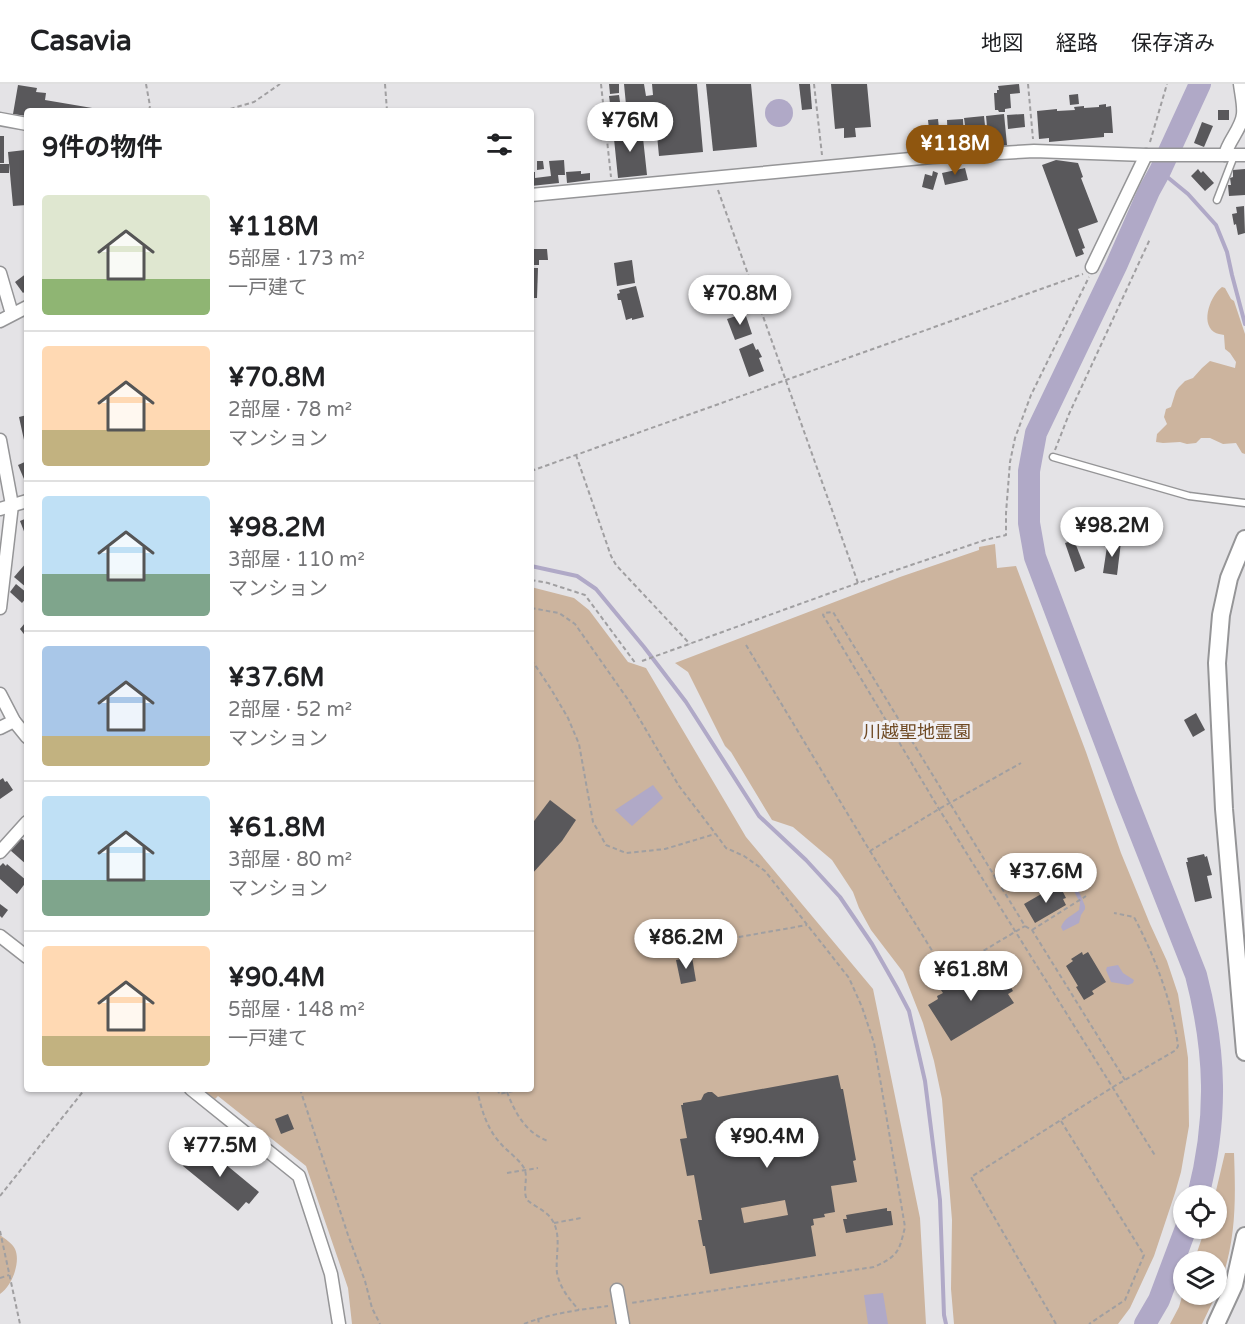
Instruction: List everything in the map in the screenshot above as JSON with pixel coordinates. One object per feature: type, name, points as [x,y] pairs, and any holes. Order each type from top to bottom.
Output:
[{"type":"street","points":[[1235,155],[1227,146],[1243,115],[1240,84]]},
{"type":"street","points":[[0,119],[24,123]]},
{"type":"street","points":[[534,195],[932,157],[1034,151],[1235,155]]},
{"type":"street","points":[[1092,267],[1149,155]]},
{"type":"street","points":[[0,273],[12,314]]},
{"type":"street","points":[[0,321],[24,308]]},
{"type":"street","points":[[0,440],[6,507],[0,608]]},
{"type":"street","points":[[6,507],[24,502]]},
{"type":"street","points":[[1245,539],[1229,578],[1221,615],[1217,663],[1224,809],[1245,1052]]},
{"type":"street","points":[[0,694],[14,721],[24,733]]},
{"type":"street","points":[[0,728],[14,721]]},
{"type":"street","points":[[0,852],[24,825]]},
{"type":"street","points":[[0,936],[24,955]]},
{"type":"street","points":[[195,1092],[298,1176],[331,1274],[339,1324]]},
{"type":"street","points":[[1216,1324],[1234,1285],[1245,1236]]},
{"type":"street","points":[[617,1290],[623,1324]]},
{"type":"lane","points":[[1217,200],[1235,155]]},
{"type":"lane","points":[[1053,457],[1189,496],[1245,503]]},
{"type":"path","points":[[146,84],[150,108]]},
{"type":"path","points":[[234,108],[254,102],[280,84]]},
{"type":"path","points":[[385,84],[387,108]]},
{"type":"path","points":[[601,84],[613,188]]},
{"type":"path","points":[[814,84],[823,167]]},
{"type":"path","points":[[1028,84],[1034,151]]},
{"type":"path","points":[[1149,155],[1167,84]]},
{"type":"path","points":[[714,178],[858,583]]},
{"type":"path","points":[[1053,457],[1069,414],[1150,239]]},
{"type":"path","points":[[534,470],[1087,272],[1092,267]]},
{"type":"path","points":[[642,661],[858,583],[1006,535],[1010,462],[1015,438],[1031,395],[1092,267]]},
{"type":"path","points":[[576,455],[616,565],[690,644]]},
{"type":"path","points":[[534,581],[585,595],[636,664]]},
{"type":"path","points":[[524,1324],[556,1313],[874,1267],[891,1259],[900,1247],[905,1227],[874,1043],[849,978],[765,871],[744,856],[726,848],[679,786],[629,701],[575,624],[560,613],[534,609]]},
{"type":"path","points":[[1125,1080],[1032,930],[1025,926],[833,612],[824,613],[823,615],[939,809],[1156,1157]]},
{"type":"path","points":[[746,645],[946,973],[1025,926]]},
{"type":"path","points":[[534,663],[572,726],[579,744],[593,822],[606,845],[626,853],[665,849],[715,833]]},
{"type":"path","points":[[870,850],[1021,763]]},
{"type":"path","points":[[1032,930],[1086,896]]},
{"type":"path","points":[[1056,1324],[971,1177],[1176,1050],[1178,1046],[1166,991],[1147,943],[1134,917],[1114,913]]},
{"type":"path","points":[[665,950],[808,925]]},
{"type":"path","points":[[0,1196],[83,1092]]},
{"type":"path","points":[[301,1092],[372,1308],[380,1324]]},
{"type":"path","points":[[478,1092],[487,1124],[500,1142],[523,1165],[526,1175],[524,1189],[527,1200],[549,1216],[554,1223],[558,1233],[558,1275],[563,1291],[579,1310]]},
{"type":"path","points":[[499,1092],[499,1094],[507,1092],[524,1124],[536,1135],[548,1141]]},
{"type":"path","points":[[1061,1120],[1144,1255],[1125,1300],[1089,1324]]},
{"type":"path","points":[[507,1173],[538,1168]]},
{"type":"path","points":[[554,1223],[581,1218]]},
{"type":"path","points":[[0,1231],[20,1324]]},
{"type":"path","points":[[0,1278],[9,1275]]},
{"type":"path","points":[[538,1318],[539,1324]]},
{"type":"green space","points":[[1222,287],[1234,301],[1245,334],[1245,454],[1236,443],[1223,444],[1210,438],[1201,438],[1196,443],[1187,444],[1156,442],[1157,434],[1167,424],[1164,417],[1166,409],[1171,407],[1176,391],[1185,381],[1193,378],[1210,361],[1235,368],[1236,362],[1225,349],[1224,335],[1214,332],[1208,322],[1207,315],[1211,302]]},
{"type":"green space","name":"川越聖地霊園","points":[[995,544],[997,568],[1016,566],[1086,752],[1121,853],[1167,961],[1178,994],[1188,1058],[1189,1126],[1181,1172],[1177,1185],[1173,1185],[1173,1199],[1154,1256],[1130,1308],[1118,1324],[954,1324],[951,1289],[952,1220],[942,1099],[923,1023],[903,972],[871,930],[853,892],[832,860],[793,827],[772,820],[731,752],[725,746],[688,672],[675,663],[900,577],[979,550],[979,547]]},
{"type":"green space","points":[[534,588],[574,598],[589,610],[628,662],[646,668],[746,837],[873,989],[920,1218],[926,1324],[352,1324],[348,1288],[306,1166],[218,1096],[215,1099],[206,1092],[534,1092]]},
{"type":"green space","points":[[1225,1153],[1234,1153],[1235,1207],[1227,1261],[1227,1251],[1197,1251],[1202,1239],[1227,1239],[1227,1185],[1217,1185]]},
{"type":"green space","points":[[0,1235],[14,1247],[17,1260],[12,1280],[0,1294]]},
{"type":"green space","points":[[1180,1305],[1211,1305],[1202,1324],[1170,1324]]},
{"type":"shaded area","points":[[779,99],[789,103],[793,113],[789,123],[779,127],[769,123],[765,113],[769,103]]},
{"type":"shaded area","points":[[653,785],[663,798],[632,826],[615,810]]},
{"type":"shaded area","points":[[1066,878],[1078,889],[1085,909],[1079,923],[1063,931],[1061,927],[1079,910],[1080,903],[1070,883],[1063,883],[1062,881]]},
{"type":"shaded area","points":[[1118,965],[1123,973],[1134,980],[1133,983],[1128,985],[1111,982],[1107,967]]},
{"type":"shaded area","points":[[883,1293],[888,1324],[868,1324],[864,1295]]},
{"type":"building","points":[[609,84],[619,84],[619,93],[610,94]]},
{"type":"building","points":[[624,84],[644,84],[646,96],[653,95],[652,84],[697,84],[703,152],[659,156],[654,104],[647,104],[647,113],[627,115]]},
{"type":"building","points":[[706,84],[751,84],[757,147],[713,151]]},
{"type":"building","points":[[799,84],[810,84],[812,109],[802,110]]},
{"type":"building","points":[[831,84],[867,84],[871,127],[855,128],[856,137],[844,138],[844,128],[835,129]]},
{"type":"building","points":[[1019,84],[1020,93],[1010,94],[1011,108],[1005,109],[1005,112],[995,110],[994,93],[999,90],[998,86]]},
{"type":"building","points":[[18,85],[37,88],[36,92],[46,93],[45,100],[92,108],[24,108],[24,116],[13,114]]},
{"type":"building","points":[[1078,94],[1079,104],[1070,105],[1069,95]]},
{"type":"building","points":[[619,95],[623,123],[613,125],[609,96]]},
{"type":"building","points":[[1106,104],[1106,107],[1111,106],[1113,133],[1104,133],[1104,137],[1049,142],[1049,138],[1039,139],[1037,111],[1075,110],[1074,107],[1099,107],[1099,105]]},
{"type":"building","points":[[1218,110],[1229,110],[1229,120],[1218,120]]},
{"type":"building","points":[[1004,114],[1007,145],[989,147],[986,116]]},
{"type":"building","points":[[1024,114],[1025,127],[1008,129],[1007,115]]},
{"type":"building","points":[[984,116],[986,135],[968,136],[964,118]]},
{"type":"building","points":[[938,119],[940,138],[930,139],[928,120]]},
{"type":"building","points":[[963,119],[964,141],[959,141],[959,145],[948,145],[947,120]]},
{"type":"building","points":[[1202,122],[1213,126],[1204,147],[1194,143]]},
{"type":"building","points":[[638,127],[639,139],[643,138],[647,175],[618,178],[613,129]]},
{"type":"building","points":[[0,136],[4,136],[4,163],[0,163]]},
{"type":"building","points":[[986,136],[987,145],[970,146],[969,137]]},
{"type":"building","points":[[24,150],[24,205],[13,206],[8,152]]},
{"type":"building","points":[[564,160],[565,175],[558,175],[559,183],[534,186],[534,172],[535,178],[551,176],[549,161]]},
{"type":"building","points":[[1056,160],[1078,163],[1083,177],[1081,178],[1098,222],[1078,229],[1085,248],[1082,249],[1084,254],[1076,257],[1042,165]]},
{"type":"building","points":[[537,161],[543,161],[544,169],[537,170]]},
{"type":"building","points":[[0,164],[9,164],[9,173],[0,173]]},
{"type":"building","points":[[965,168],[968,180],[945,185],[942,173]]},
{"type":"building","points":[[1198,169],[1214,183],[1205,191],[1191,176]]},
{"type":"building","points":[[1245,169],[1245,195],[1229,196],[1228,185],[1231,185],[1230,178],[1233,177],[1233,170]]},
{"type":"building","points":[[581,171],[581,174],[590,173],[590,180],[567,183],[566,172]]},
{"type":"building","points":[[933,171],[938,173],[933,190],[922,187],[925,174],[932,176]]},
{"type":"building","points":[[1244,206],[1245,233],[1238,235],[1232,214],[1237,213],[1236,207]]},
{"type":"building","points":[[534,249],[547,249],[548,260],[539,260],[539,265],[534,265]]},
{"type":"building","points":[[632,260],[635,283],[617,286],[614,263]]},
{"type":"building","points":[[534,268],[538,268],[537,298],[534,298]]},
{"type":"building","points":[[24,275],[24,292],[23,293],[15,282]]},
{"type":"building","points":[[636,286],[644,317],[626,320],[621,300],[618,300],[617,294],[620,293],[619,290]]},
{"type":"building","points":[[745,313],[752,334],[735,340],[727,319]]},
{"type":"building","points":[[753,343],[762,357],[759,358],[764,371],[749,377],[739,349]]},
{"type":"building","points":[[24,416],[24,440],[19,417]]},
{"type":"building","points":[[24,462],[24,479],[18,465]]},
{"type":"building","points":[[24,519],[24,531],[20,521]]},
{"type":"building","points":[[1074,540],[1085,568],[1075,572],[1065,543]]},
{"type":"building","points":[[1108,540],[1121,542],[1117,575],[1103,573]]},
{"type":"building","points":[[24,565],[24,585],[14,577]]},
{"type":"building","points":[[16,584],[24,591],[24,601],[22,603],[10,592]]},
{"type":"building","points":[[1196,713],[1205,730],[1193,737],[1184,720]]},
{"type":"building","points":[[3,778],[13,790],[0,799],[0,780]]},
{"type":"building","points":[[550,800],[576,820],[562,841],[534,872],[534,821]]},
{"type":"building","points":[[21,838],[24,840],[24,862],[10,850]]},
{"type":"building","points":[[1204,854],[1205,857],[1207,856],[1212,875],[1207,876],[1212,898],[1195,902],[1186,862],[1188,862],[1187,858]]},
{"type":"building","points":[[3,863],[6,866],[7,864],[24,878],[24,885],[17,894],[0,879],[0,866]]},
{"type":"building","points":[[1055,886],[1058,890],[1061,888],[1066,898],[1063,899],[1066,905],[1035,923],[1024,904]]},
{"type":"building","points":[[0,904],[8,910],[2,918],[0,916]]},
{"type":"building","points":[[1082,952],[1083,955],[1088,952],[1106,982],[1092,991],[1094,994],[1084,1000],[1066,966],[1073,961],[1071,959]]},
{"type":"building","points":[[692,957],[696,981],[681,984],[676,960]]},
{"type":"building","points":[[991,966],[997,976],[1002,973],[1013,991],[1008,994],[1014,1003],[951,1041],[928,1005],[938,999],[937,996],[943,993],[941,990],[972,971],[975,976]]},
{"type":"building","points":[[838,1075],[841,1089],[843,1089],[856,1160],[853,1161],[857,1182],[831,1186],[835,1212],[813,1219],[814,1225],[811,1226],[816,1256],[710,1274],[698,1220],[702,1220],[694,1175],[687,1176],[680,1139],[687,1138],[681,1105],[701,1100],[708,1092],[718,1097]],"holes":[[[785,1200],[788,1215],[744,1223],[741,1208]]]},
{"type":"building","points":[[288,1114],[294,1129],[281,1134],[275,1119]]},
{"type":"building","points":[[201,1144],[259,1192],[249,1204],[246,1202],[238,1211],[183,1166]]},
{"type":"building","points":[[887,1208],[887,1211],[891,1211],[893,1225],[846,1233],[843,1219],[847,1219],[846,1215]]},
{"type":"waterway","points":[[1200,84],[1036,433],[1029,471],[1029,523],[1035,557],[1196,975],[1208,1031],[1212,1085],[1209,1139],[1200,1185]]},
{"type":"waterway","points":[[1160,171],[1188,194],[1216,225],[1227,252],[1245,324]]},
{"type":"waterway","points":[[534,567],[577,576],[596,589],[686,702],[759,816],[806,860],[840,897],[872,944],[897,988],[909,1011],[925,1081],[940,1200],[946,1324]]},
{"type":"waterway","points":[[1145,1324],[1159,1300],[1182,1239]]}]
